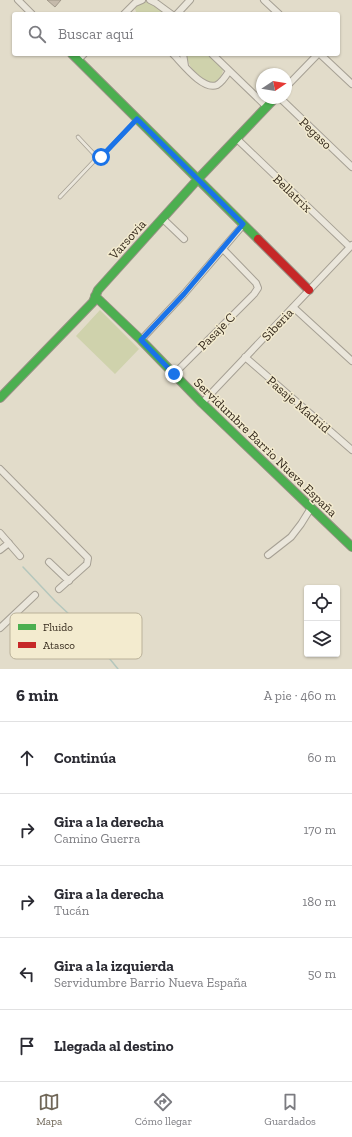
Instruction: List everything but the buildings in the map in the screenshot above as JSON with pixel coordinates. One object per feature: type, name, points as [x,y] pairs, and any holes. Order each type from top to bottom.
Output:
[{"type":"street","points":[[18,0],[30,12]]},
{"type":"street","points":[[129,12],[135,3],[142,0]]},
{"type":"street","points":[[150,0],[168,12]]},
{"type":"street","points":[[179,12],[190,0]]},
{"type":"street","points":[[264,0],[277,12]]},
{"type":"street","points":[[78,56],[137,119],[309,290]]},
{"type":"street","points":[[175,56],[201,82],[209,86],[219,83],[229,71]]},
{"type":"street","points":[[183,56],[185,66]]},
{"type":"street","points":[[214,56],[267,107]]},
{"type":"street","points":[[292,81],[317,56]]},
{"type":"street","points":[[321,56],[352,84]]},
{"type":"street","name":"Varsovia","points":[[0,398],[93,302],[98,290],[162,218],[270,104]]},
{"type":"street","name":"Pegaso","points":[[286,104],[352,168]]},
{"type":"street","name":"Bellatrix","points":[[237,138],[351,246]]},
{"type":"street","points":[[162,218],[184,239]]},
{"type":"street","points":[[141,340],[184,294],[243,224]]},
{"type":"street","name":"Siberia","points":[[202,403],[351,246]]},
{"type":"street","name":"Pasaje C","points":[[174,374],[254,294],[258,288],[256,283],[223,249]]},
{"type":"street","name":"Servidumbre Barrio Nueva España","points":[[95,296],[141,340],[202,403],[352,547]]},
{"type":"street","points":[[293,307],[352,361]]},
{"type":"street","name":"Pasaje Madrid","points":[[245,357],[352,450]]},
{"type":"street","points":[[0,469],[86,555],[88,561],[87,564],[59,589]]},
{"type":"street","points":[[268,555],[291,537],[311,508]]},
{"type":"street","points":[[0,532],[20,556]]},
{"type":"street","points":[[0,550],[9,543]]},
{"type":"street","points":[[49,562],[69,580]]},
{"type":"street","points":[[16,613],[35,595]]},
{"type":"street","points":[[0,628],[10,619]]},
{"type":"lane","points":[[60,197],[137,119]]},
{"type":"lane","points":[[78,137],[93,153],[96,159]]},
{"type":"green space","points":[[142,2],[151,2],[165,12],[136,12],[136,6]]},
{"type":"green space","points":[[187,56],[212,56],[223,69],[222,75],[215,82],[206,82],[202,80],[193,70]]},
{"type":"green space","points":[[100,310],[139,349],[115,374],[76,336]]},
{"type":"waterway","points":[[23,567],[68,613]]},
{"type":"waterway","points":[[110,659],[118,669]]},
{"type":"traffic: fast","points":[[74,56],[258,239]]},
{"type":"traffic: fast","points":[[0,398],[93,302],[98,290],[198,179],[269,104]]},
{"type":"traffic: fast","points":[[95,296],[141,340],[202,403],[352,547]]},
{"type":"traffic: jam","points":[[258,239],[309,290]]},
{"type":"route","points":[[101,157],[137,119],[243,224],[184,294],[141,340],[174,374]]}]
